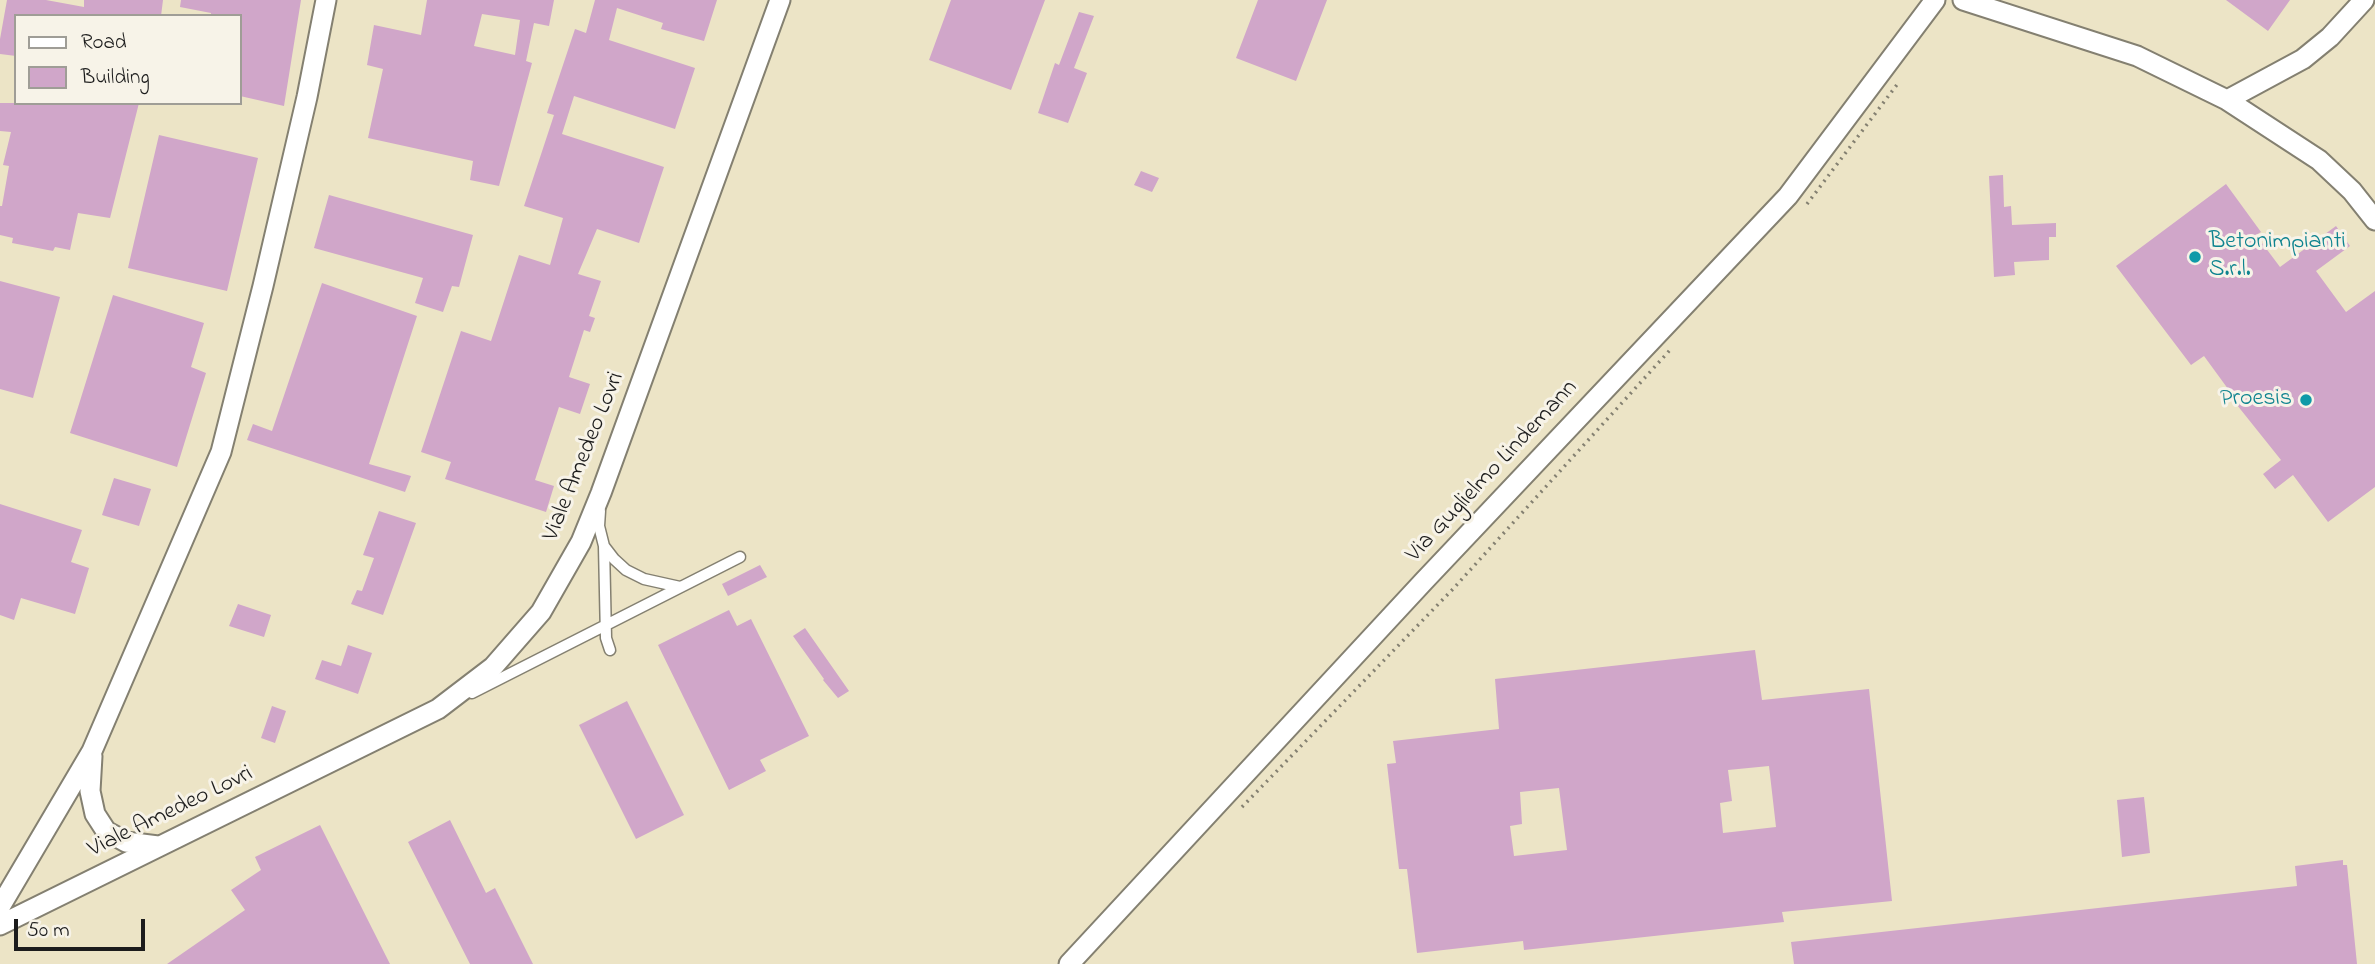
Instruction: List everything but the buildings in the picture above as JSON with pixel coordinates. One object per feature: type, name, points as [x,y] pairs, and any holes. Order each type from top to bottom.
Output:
[{"type":"street","points":[[0,907],[92,751],[221,452],[267,272],[326,0]]},
{"type":"street","name":"Viale Amedeo Lovri","points":[[0,925],[438,709],[493,667],[541,612],[581,542],[601,493],[780,0]]},
{"type":"street","name":"Via Guglielmo Lindemann","points":[[1069,964],[1433,571],[1788,196],[1935,0]]},
{"type":"street","points":[[1963,0],[2137,56],[2227,100],[2319,160],[2352,191],[2375,220]]},
{"type":"street","points":[[2227,100],[2303,59],[2330,37],[2364,0]]},
{"type":"street","points":[[92,751],[90,791],[95,814],[106,831],[126,842],[159,846]]},
{"type":"lane","points":[[601,493],[599,526],[604,546],[605,626],[610,650]]},
{"type":"lane","points":[[604,546],[626,570],[644,579],[682,587]]},
{"type":"lane","points":[[438,709],[740,557]]},
{"type":"place","name":"Betonimpianti S.r.l.","points":[[2195,257]]},
{"type":"place","name":"Proesis","points":[[2306,400]]}]
